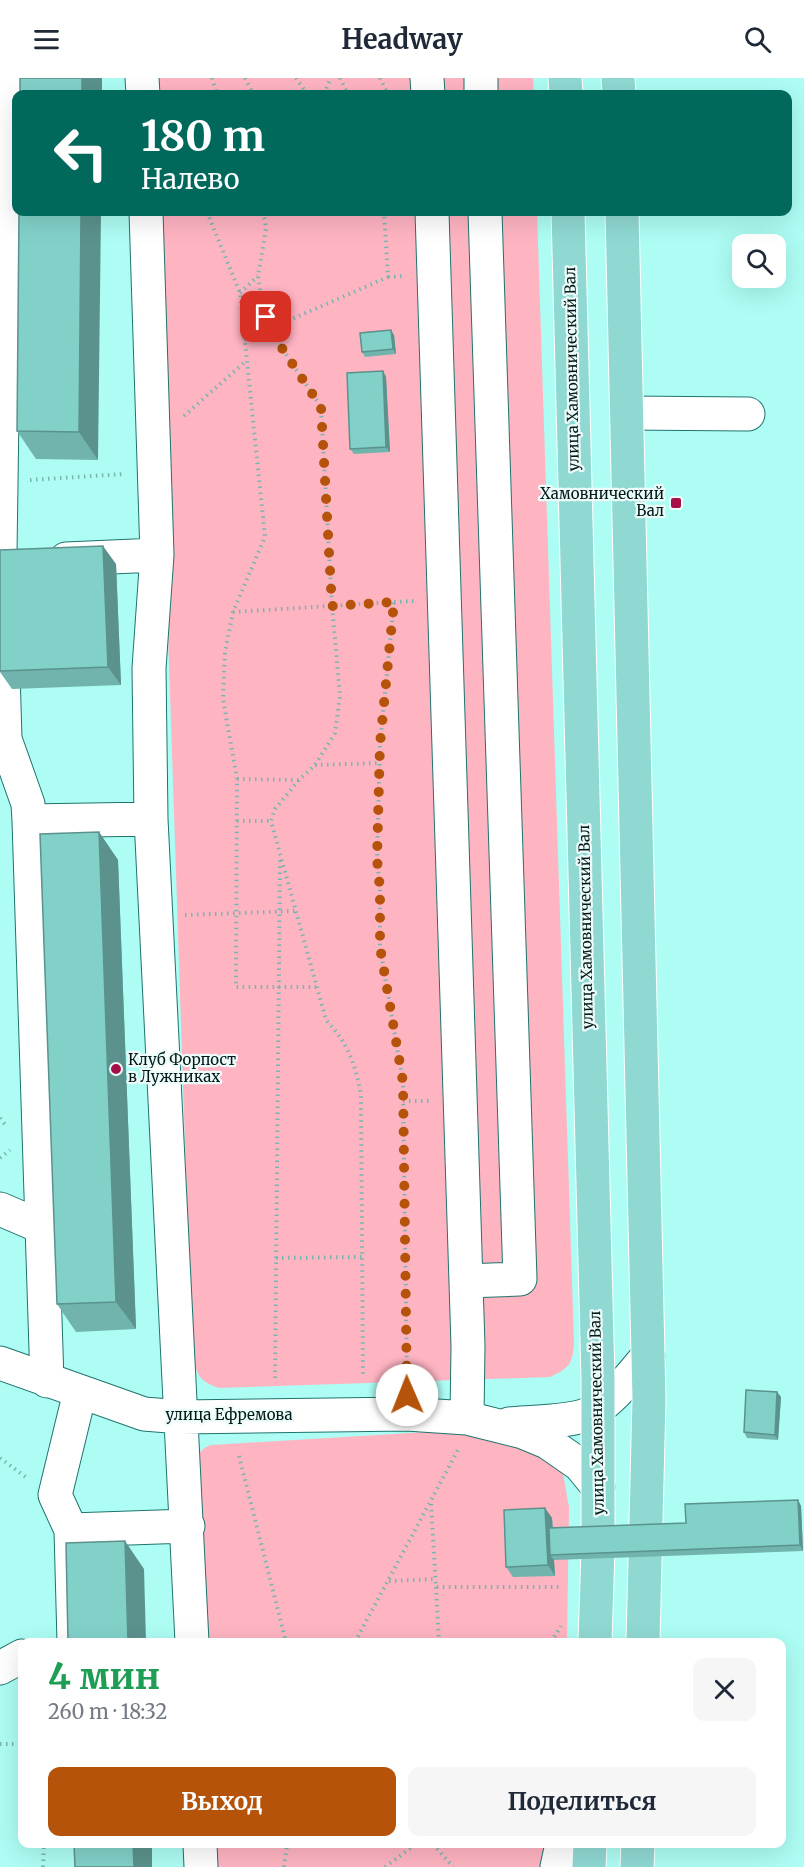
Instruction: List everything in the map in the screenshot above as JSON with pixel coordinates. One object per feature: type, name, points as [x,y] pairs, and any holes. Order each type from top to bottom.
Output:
[{"type":"main road","name":"улица Хамовнический Вал","points":[[568,216],[598,1393],[595,1638]]},
{"type":"main road","points":[[622,216],[649,1399],[643,1638]]},
{"type":"main road","points":[[589,1867],[590,1848]]},
{"type":"main road","points":[[637,1867],[638,1848]]},
{"type":"street","points":[[5,78],[0,481],[12,562],[5,739],[27,804],[29,821],[47,1381]]},
{"type":"street","points":[[146,216],[157,555],[150,668],[150,819],[188,1526],[192,1638]]},
{"type":"street","points":[[432,216],[468,1346],[465,1429]]},
{"type":"street","points":[[466,1281],[520,1279],[485,216]]},
{"type":"street","points":[[627,413],[748,414]]},
{"type":"street","points":[[12,562],[157,555]]},
{"type":"street","points":[[29,821],[150,819]]},
{"type":"street","points":[[0,1209],[42,1227]]},
{"type":"street","name":"улица Ефремова","points":[[465,1429],[542,1410],[564,1401],[618,1389],[648,1356]]},
{"type":"street","name":"улица Ефремова","points":[[0,1363],[144,1414],[182,1417],[407,1414],[465,1429],[578,1417],[591,1413],[598,1393]]},
{"type":"street","points":[[65,1638],[71,1530],[55,1495],[80,1392]]},
{"type":"street","name":"улица Ефремова","points":[[499,1425],[547,1442],[580,1465],[598,1487]]},
{"type":"street","points":[[71,1530],[188,1526]]},
{"type":"street","points":[[0,1668],[18,1658]]},
{"type":"street","points":[[200,1848],[201,1867]]},
{"type":"street","points":[[557,1867],[561,1848]]},
{"type":"path","points":[[209,216],[240,293],[265,537],[233,612],[225,652],[223,699],[237,779],[236,987],[317,987]]},
{"type":"path","points":[[264,216],[266,220]]},
{"type":"path","points":[[268,216],[258,276],[262,305],[270,330],[321,407],[332,606],[340,696],[334,733],[315,765],[275,809],[271,821],[326,1020],[340,1036],[355,1063],[361,1094],[363,1376]]},
{"type":"path","points":[[244,340],[388,277],[384,216]]},
{"type":"path","points":[[240,293],[258,276]]},
{"type":"path","points":[[153,436],[163,434],[246,360]]},
{"type":"path","points":[[0,481],[128,474]]},
{"type":"path","points":[[233,612],[394,602],[379,763],[377,859],[380,889],[380,947],[403,1082],[407,1414]]},
{"type":"path","points":[[315,765],[379,763]]},
{"type":"path","points":[[237,779],[299,780]]},
{"type":"path","points":[[237,821],[271,821]]},
{"type":"path","points":[[275,1378],[280,854]]},
{"type":"path","points":[[156,916],[296,911]]},
{"type":"path","points":[[276,1258],[362,1257]]},
{"type":"path","points":[[357,1638],[430,1503],[465,1429]]},
{"type":"path","points":[[239,1455],[285,1638]]},
{"type":"path","points":[[430,1503],[439,1638]]},
{"type":"path","points":[[389,1581],[436,1579]]},
{"type":"path","points":[[436,1587],[562,1587]]},
{"type":"path","points":[[554,1638],[561,1626]]},
{"type":"path","points":[[0,1744],[18,1744]]},
{"type":"path","points":[[43,1867],[44,1848]]},
{"type":"path","points":[[284,1867],[286,1848]]},
{"type":"path","points":[[385,1867],[392,1865],[411,1848]]},
{"type":"path","points":[[437,1848],[453,1867]]},
{"type":"shaded area","points":[[150,78],[533,78],[534,90],[150,90]]},
{"type":"shaded area","points":[[154,216],[537,216],[574,1343],[571,1361],[561,1371],[550,1377],[219,1388],[207,1383],[200,1376],[192,1354]]},
{"type":"shaded area","points":[[460,1430],[500,1432],[562,1468],[569,1507],[567,1638],[205,1638],[198,1459],[199,1454],[211,1445]]},
{"type":"shaded area","points":[[212,1848],[543,1848],[541,1867],[213,1867]]},
{"type":"building","points":[[20,78],[82,78],[82,90],[20,90]]},
{"type":"building","points":[[19,216],[81,216],[79,432],[17,431]]},
{"type":"building","points":[[391,330],[393,349],[362,352],[360,333]]},
{"type":"building","points":[[383,371],[386,447],[350,449],[347,373]]},
{"type":"building","points":[[103,546],[108,667],[0,671],[0,550]]},
{"type":"building","points":[[99,832],[116,1302],[57,1304],[40,834]]},
{"type":"building","points":[[746,1390],[777,1392],[775,1435],[744,1432]]},
{"type":"building","points":[[798,1500],[800,1545],[550,1555],[549,1528],[686,1523],[685,1504]]},
{"type":"building","points":[[545,1508],[548,1565],[506,1567],[504,1510]]},
{"type":"building","points":[[125,1541],[128,1638],[68,1638],[66,1543]]},
{"type":"building","points":[[74,1848],[133,1848],[134,1867],[75,1867]]},
{"type":"place","name":"Хамовнический Вал","points":[[676,503]]},
{"type":"place","name":"Клуб Форпост в Лужниках","points":[[116,1069]]},
{"type":"route","points":[[266,317],[270,330],[321,407],[332,606],[394,602],[380,744],[377,859],[380,889],[380,947],[403,1082],[407,1395]]}]
